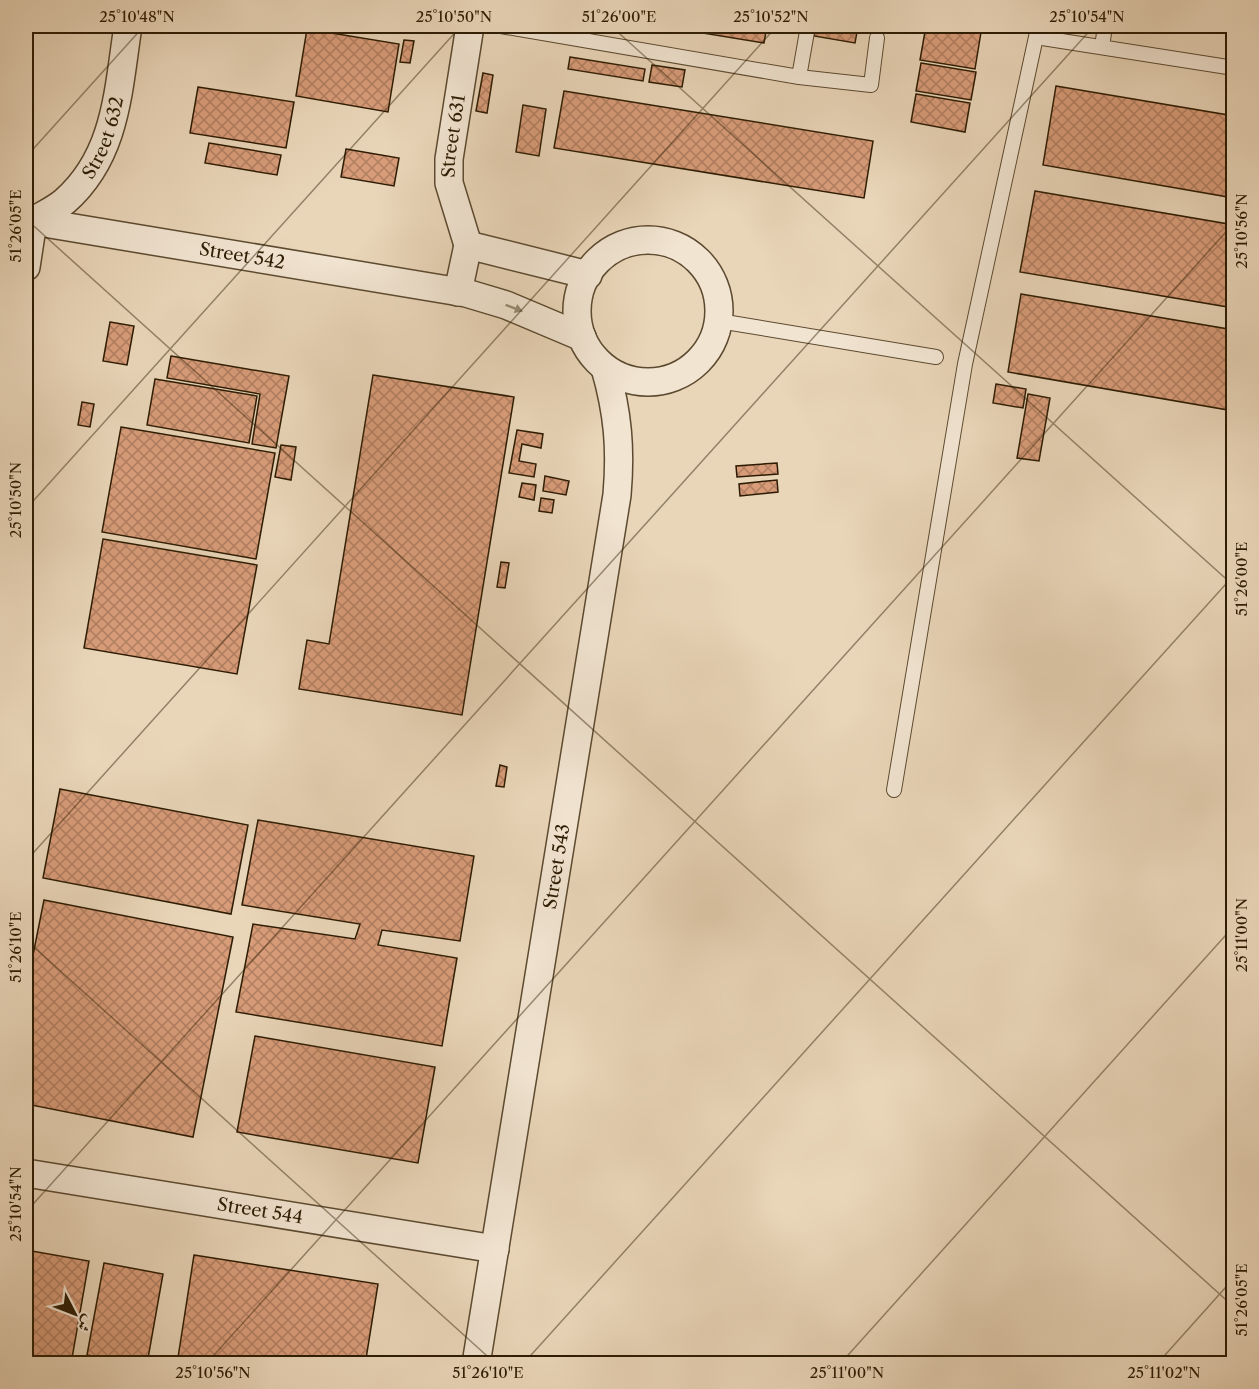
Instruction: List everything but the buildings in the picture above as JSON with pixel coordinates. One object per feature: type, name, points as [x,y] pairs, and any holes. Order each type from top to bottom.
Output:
[{"type":"street","name":"Street 632","points":[[29,221],[64,202],[88,176],[106,145],[115,110],[128,26]]},
{"type":"street","name":"Street 631","points":[[468,245],[449,183],[449,159],[470,26]]},
{"type":"street","points":[[26,267],[29,221]]},
{"type":"street","name":"Street 542","points":[[29,221],[458,292],[506,305],[582,337]]},
{"type":"street","points":[[646,240],[667,242],[686,251],[701,264],[713,281],[718,301],[719,321],[712,341],[701,359],[685,372],[665,380],[644,382],[624,378],[605,368],[591,354],[582,337],[577,313],[581,289],[588,275],[608,253],[626,244],[646,240]]},
{"type":"street","points":[[458,292],[468,245],[588,275]]},
{"type":"street","name":"Street 543","points":[[476,1364],[617,495],[620,464],[619,431],[614,399],[605,368]]},
{"type":"street","name":"Street 544","points":[[26,1173],[495,1249]]},
{"type":"lane","points":[[501,26],[799,77],[871,85],[877,38]]},
{"type":"lane","points":[[799,77],[808,26]]},
{"type":"lane","points":[[1102,47],[1105,26]]},
{"type":"lane","points":[[894,790],[965,364],[1037,31],[1102,47],[1233,68]]},
{"type":"lane","points":[[719,321],[936,357]]}]
